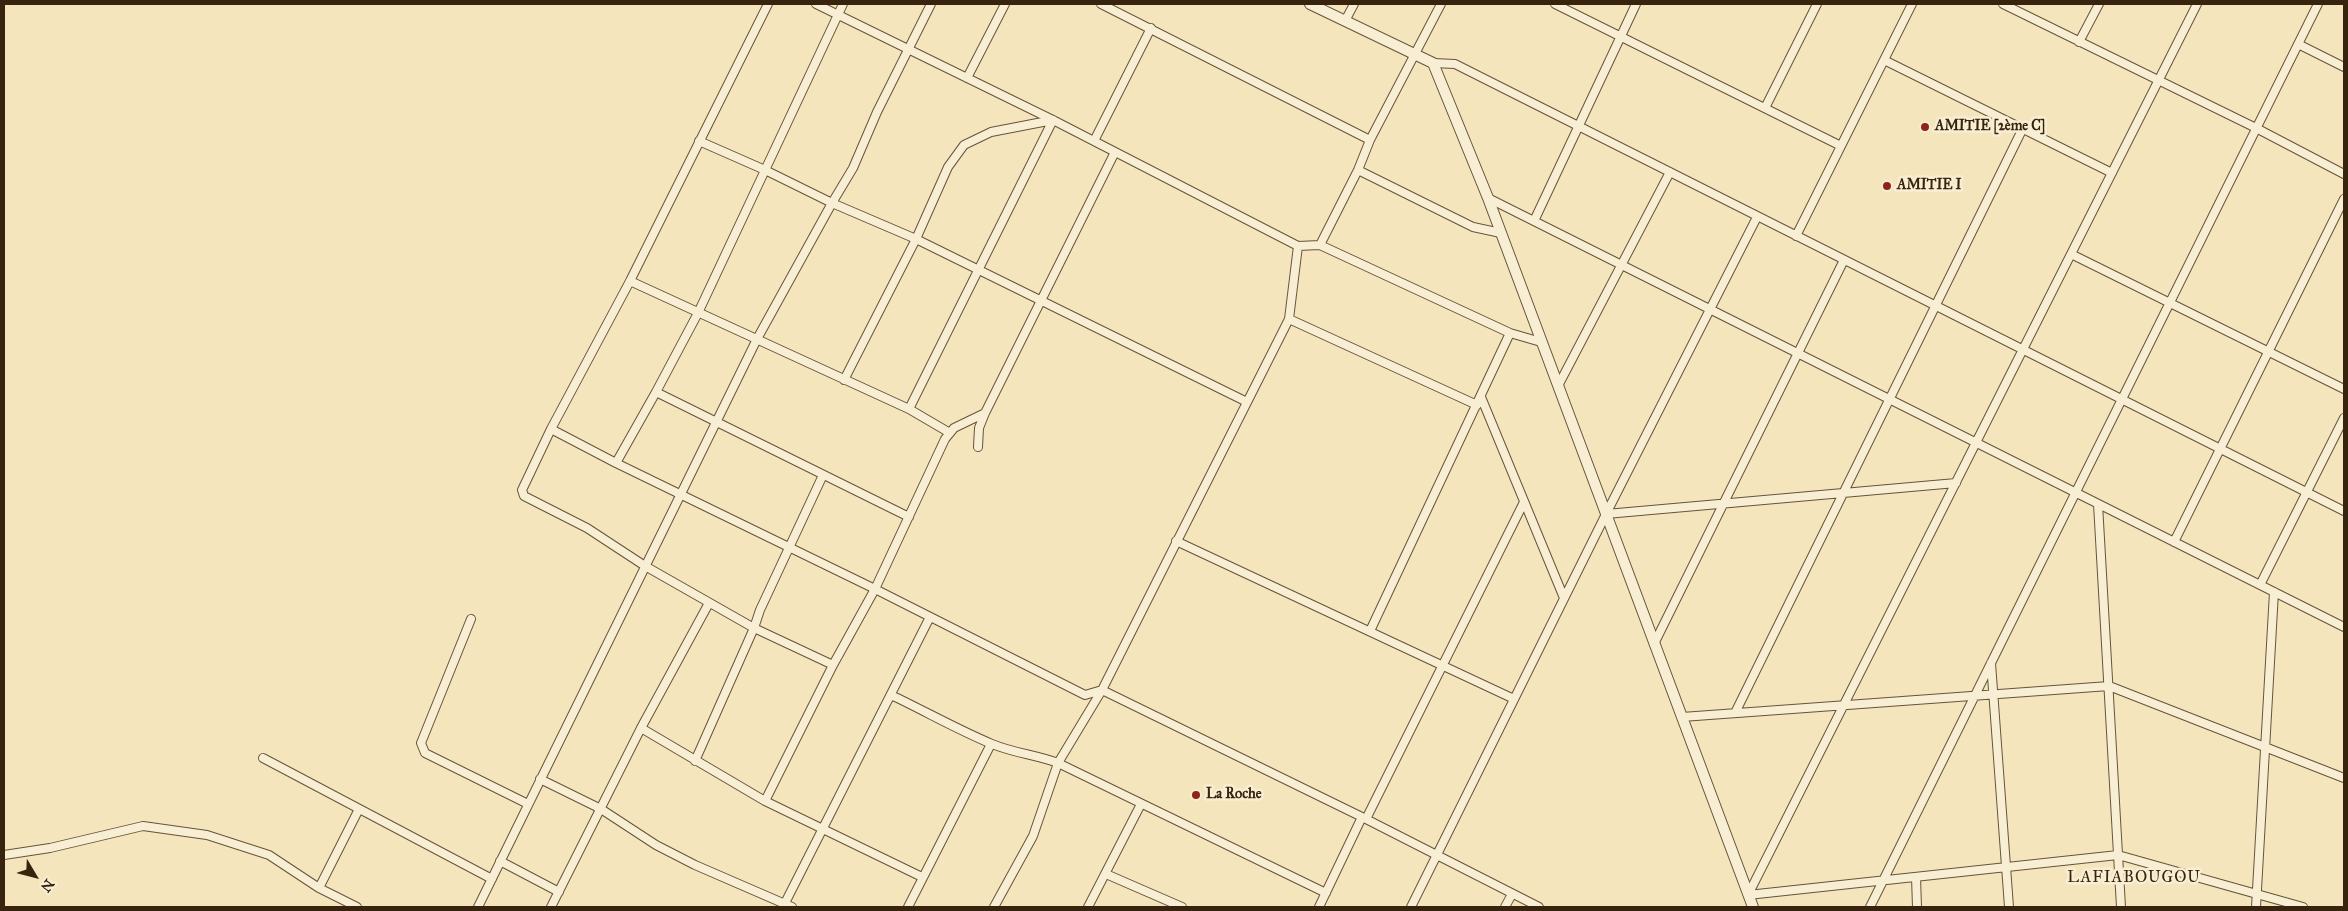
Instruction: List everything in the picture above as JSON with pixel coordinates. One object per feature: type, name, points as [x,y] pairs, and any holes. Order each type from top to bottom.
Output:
[{"type":"street","points":[[768,4],[630,281],[551,428],[522,490],[524,496],[587,528],[644,566],[709,603],[754,628],[833,665]]},
{"type":"street","points":[[816,4],[1053,120],[1298,246],[1320,245],[1510,333],[1541,342]]},
{"type":"street","points":[[616,463],[698,313],[843,4]]},
{"type":"street","points":[[478,907],[644,566],[682,495],[757,340],[832,203],[854,168],[930,4]]},
{"type":"street","points":[[967,78],[1005,4]]},
{"type":"street","points":[[1101,4],[1370,140]]},
{"type":"street","points":[[1310,4],[1433,63],[1455,64],[2344,511]]},
{"type":"street","points":[[1346,21],[1354,4]]},
{"type":"street","points":[[1320,245],[1358,170],[1370,140],[1441,4]]},
{"type":"street","points":[[1555,4],[1841,146]]},
{"type":"street","points":[[1534,222],[1636,4]]},
{"type":"street","points":[[1765,108],[1817,4]]},
{"type":"street","points":[[1796,236],[1912,4]]},
{"type":"street","points":[[2079,42],[2099,4]]},
{"type":"street","points":[[1748,895],[2197,4]]},
{"type":"street","points":[[1870,907],[2318,4]]},
{"type":"street","points":[[2008,5],[2079,42],[2256,128],[2344,174]]},
{"type":"street","points":[[1094,141],[1151,28]]},
{"type":"street","points":[[2298,44],[2344,67]]},
{"type":"street","points":[[1884,60],[2112,173]]},
{"type":"street","points":[[1433,63],[1488,198],[1753,907]]},
{"type":"street","points":[[844,380],[916,239],[948,167],[964,145],[991,132],[1053,120]]},
{"type":"street","points":[[909,408],[1053,120]]},
{"type":"street","points":[[1735,713],[2023,128]]},
{"type":"street","points":[[699,141],[765,170],[832,203],[916,239],[1247,402]]},
{"type":"street","points":[[978,447],[979,428],[985,413],[1115,152]]},
{"type":"street","points":[[1358,170],[1473,227],[1501,234]]},
{"type":"street","points":[[1558,386],[1670,172]]},
{"type":"street","points":[[1488,198],[2344,627]]},
{"type":"street","points":[[2174,542],[2344,199]]},
{"type":"street","points":[[1411,907],[1606,514],[1758,217]]},
{"type":"street","points":[[994,907],[1033,836],[1058,763],[1102,690],[1288,319],[1298,246]]},
{"type":"street","points":[[2071,254],[2344,389]]},
{"type":"street","points":[[1654,644],[1844,260]]},
{"type":"street","points":[[630,281],[909,408],[950,433]]},
{"type":"street","points":[[1288,319],[1477,405]]},
{"type":"street","points":[[1370,631],[1510,333]]},
{"type":"street","points":[[656,392],[909,517]]},
{"type":"street","points":[[1481,397],[1564,598]]},
{"type":"street","points":[[765,801],[833,665],[875,589],[945,439],[954,428],[985,413]]},
{"type":"street","points":[[2260,585],[2344,418]]},
{"type":"street","points":[[551,428],[616,463],[875,589],[1085,695],[1102,690],[1364,818],[1539,907]]},
{"type":"street","points":[[695,761],[788,547],[823,475]]},
{"type":"street","points":[[1606,514],[1956,483]]},
{"type":"street","points":[[1319,907],[1524,502]]},
{"type":"street","points":[[2098,504],[2122,907]]},
{"type":"street","points":[[1176,541],[1514,699]]},
{"type":"street","points":[[2256,907],[2274,592]]},
{"type":"street","points":[[552,907],[641,728],[709,603]]},
{"type":"street","points":[[540,779],[601,809],[656,845],[695,865],[786,906],[823,828],[930,617]]},
{"type":"street","points":[[471,619],[421,744],[424,752],[528,804]]},
{"type":"street","points":[[1991,663],[2010,907]]},
{"type":"street","points":[[1682,717],[2109,686],[2344,778]]},
{"type":"street","points":[[892,695],[991,744],[1023,756],[1040,756],[1058,763],[1326,894]]},
{"type":"street","points":[[641,728],[765,801],[922,877]]},
{"type":"street","points":[[908,907],[991,744]]},
{"type":"street","points":[[263,758],[492,879]]},
{"type":"street","points":[[1088,907],[1141,804]]},
{"type":"street","points":[[319,888],[359,809]]},
{"type":"street","points":[[4,855],[50,848],[143,826],[207,835],[269,855],[319,888],[357,907]]},
{"type":"street","points":[[1748,895],[2118,855],[2303,907]]},
{"type":"street","points":[[500,862],[559,892]]},
{"type":"street","points":[[1106,874],[1171,905],[1182,907]]},
{"type":"street","points":[[1916,877],[1917,907]]},
{"type":"street","points":[[1505,907],[1512,894]]},
{"type":"place","name":"AMITIE [2ème C]","points":[[1925,127]]},
{"type":"place","name":"AMITIE I","points":[[1887,186]]},
{"type":"place","name":"La Roche","points":[[1196,795]]},
{"type":"district","name":"LAFIABOUGOU","points":[[2134,878]]}]
